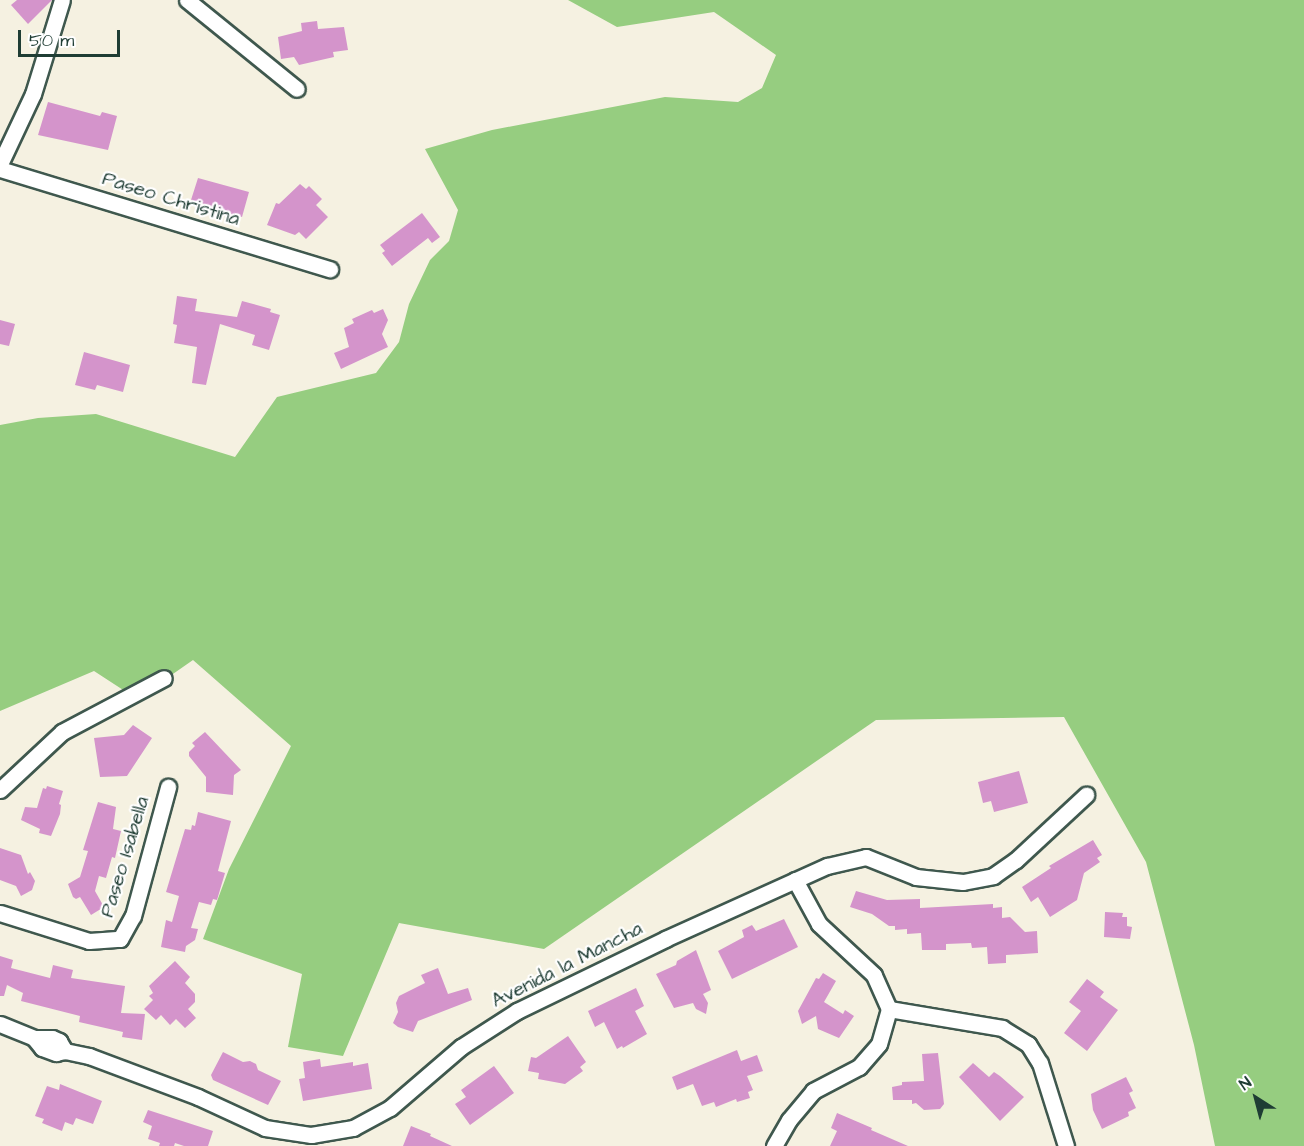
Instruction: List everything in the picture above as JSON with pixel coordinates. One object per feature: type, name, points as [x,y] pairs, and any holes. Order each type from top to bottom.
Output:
[{"type":"street","points":[[0,164],[33,94],[62,0]]},
{"type":"street","points":[[187,0],[297,89]]},
{"type":"street","name":"Paseo Christina","points":[[0,169],[330,269]]},
{"type":"street","points":[[0,790],[62,732],[164,678]]},
{"type":"street","name":"Paseo Isabella","points":[[0,913],[89,940],[120,939],[133,916],[168,787]]},
{"type":"street","name":"Avenida la Mancha","points":[[0,1024],[34,1038],[52,1038],[59,1041],[65,1051],[89,1056],[198,1097],[265,1128],[311,1135],[353,1128],[390,1108],[461,1047],[517,1011],[664,939],[827,866],[866,857],[916,877],[963,882],[993,876],[1016,860],[1086,795]]},
{"type":"street","points":[[774,1146],[789,1120],[813,1091],[859,1067],[879,1044],[889,1009],[874,975],[819,924],[795,880]]},
{"type":"street","points":[[889,1009],[1002,1028],[1028,1044],[1040,1063],[1066,1146]]},
{"type":"green space","points":[[568,0],[1304,0],[1304,1146],[1215,1146],[1194,1045],[1146,862],[1064,717],[876,720],[544,949],[399,923],[343,1056],[288,1047],[302,974],[203,939],[229,869],[291,746],[193,660],[137,699],[94,671],[0,711],[0,425],[38,418],[96,414],[235,457],[277,397],[376,373],[399,342],[409,304],[430,260],[449,241],[458,210],[425,149],[492,130],[665,97],[738,102],[762,88],[776,55],[714,12],[617,27]]},
{"type":"building","points":[[17,0],[52,0],[28,24],[11,5]]},
{"type":"building","points":[[317,21],[318,29],[344,27],[348,50],[333,52],[334,57],[299,65],[294,57],[281,59],[278,37],[302,31],[301,23]]},
{"type":"building","points":[[48,102],[100,116],[102,112],[117,116],[108,150],[38,135]]},
{"type":"building","points":[[198,178],[249,192],[242,217],[209,212],[211,206],[191,200]]},
{"type":"building","points":[[300,184],[306,189],[309,186],[322,199],[316,205],[328,217],[306,239],[299,232],[295,235],[267,225],[276,203],[279,204]]},
{"type":"building","points":[[422,213],[440,237],[432,243],[428,238],[392,266],[382,253],[385,251],[380,245]]},
{"type":"building","points":[[177,296],[197,299],[195,311],[237,317],[242,301],[271,309],[270,312],[280,315],[269,350],[252,345],[255,335],[220,324],[206,385],[192,383],[197,347],[174,343],[177,325],[173,324]]},
{"type":"building","points":[[383,309],[388,320],[382,334],[388,347],[341,369],[334,353],[349,347],[344,328],[354,323],[352,319],[372,310],[374,313]]},
{"type":"building","points":[[0,320],[15,324],[9,346],[0,344]]},
{"type":"building","points":[[84,352],[130,365],[123,392],[97,385],[95,390],[75,385]]},
{"type":"building","points":[[133,725],[152,738],[127,776],[100,777],[94,738],[124,735]]},
{"type":"building","points":[[205,732],[241,770],[234,775],[233,795],[206,792],[206,777],[189,756],[189,752],[195,746],[192,743]]},
{"type":"building","points":[[1019,771],[1028,803],[994,812],[991,801],[983,803],[978,782]]},
{"type":"building","points":[[47,786],[63,791],[59,804],[61,805],[60,814],[51,836],[39,833],[40,829],[21,820],[25,807],[37,808],[43,788],[46,789]]},
{"type":"building","points":[[98,802],[116,807],[113,829],[121,831],[115,858],[112,857],[106,878],[99,876],[95,891],[104,907],[91,915],[80,897],[76,899],[73,897],[68,884],[80,877],[88,851],[83,850]]},
{"type":"building","points":[[198,812],[231,821],[218,871],[225,873],[217,900],[213,899],[211,905],[199,902],[191,928],[198,929],[195,940],[186,946],[185,952],[161,947],[166,920],[172,922],[179,896],[166,892],[185,829],[191,830],[192,825],[195,826]]},
{"type":"building","points":[[1093,840],[1102,855],[1097,858],[1100,862],[1084,873],[1077,900],[1050,917],[1038,897],[1031,902],[1022,887],[1051,868],[1049,866]]},
{"type":"building","points":[[0,848],[21,855],[28,874],[30,872],[35,881],[32,890],[21,896],[16,886],[0,880]]},
{"type":"building","points":[[856,891],[887,900],[920,899],[920,908],[993,904],[993,908],[1002,907],[1002,918],[1010,917],[1025,932],[1037,931],[1038,953],[1006,955],[1006,963],[988,964],[987,947],[972,948],[971,943],[946,944],[946,950],[922,950],[921,933],[907,934],[907,929],[895,930],[895,926],[889,926],[872,914],[850,907]]},
{"type":"building","points":[[1105,912],[1123,913],[1122,917],[1127,917],[1127,926],[1132,927],[1130,939],[1104,937]]},
{"type":"building","points":[[784,919],[798,947],[732,979],[718,951],[744,937],[742,930],[752,925],[756,931]]},
{"type":"building","points":[[696,950],[711,990],[703,994],[708,1003],[706,1014],[696,1009],[693,1003],[674,1008],[656,974],[676,965],[677,961]]},
{"type":"building","points":[[0,956],[13,960],[11,968],[50,978],[53,965],[73,970],[71,978],[125,986],[121,1013],[145,1014],[142,1040],[122,1037],[123,1032],[79,1022],[80,1016],[21,1001],[23,993],[7,985],[4,996],[0,996]]},
{"type":"building","points":[[175,961],[190,977],[185,983],[195,994],[195,1002],[188,1009],[196,1018],[185,1028],[176,1019],[170,1025],[161,1015],[156,1020],[144,1009],[153,1000],[149,996],[153,993],[149,986]]},
{"type":"building","points":[[438,968],[448,994],[468,988],[472,1000],[418,1021],[413,1032],[398,1027],[393,1023],[398,1012],[396,1003],[399,996],[425,983],[421,975]]},
{"type":"building","points":[[823,973],[836,981],[824,1002],[843,1014],[845,1010],[854,1016],[839,1038],[818,1029],[816,1016],[802,1024],[798,1011],[816,978],[819,979]]},
{"type":"building","points":[[1087,979],[1104,992],[1100,997],[1118,1010],[1087,1051],[1064,1033],[1081,1011],[1069,1002]]},
{"type":"building","points":[[636,988],[644,1006],[635,1011],[647,1034],[617,1049],[604,1022],[595,1027],[588,1011]]},
{"type":"building","points":[[568,1036],[586,1062],[580,1067],[583,1071],[565,1084],[538,1079],[539,1073],[528,1071],[531,1057],[536,1058]]},
{"type":"building","points":[[737,1050],[741,1061],[757,1055],[763,1071],[747,1076],[753,1090],[748,1092],[750,1098],[737,1102],[736,1099],[716,1107],[714,1102],[702,1106],[693,1084],[677,1090],[672,1077]]},
{"type":"building","points":[[223,1052],[243,1062],[250,1061],[256,1064],[258,1070],[281,1081],[268,1105],[213,1080],[211,1075]]},
{"type":"building","points":[[938,1053],[944,1104],[940,1109],[924,1110],[916,1103],[912,1104],[912,1100],[893,1100],[892,1087],[902,1085],[902,1082],[924,1081],[922,1054]]},
{"type":"building","points":[[320,1059],[321,1067],[353,1062],[353,1066],[368,1063],[372,1089],[303,1101],[299,1079],[305,1078],[303,1062]]},
{"type":"building","points":[[973,1063],[989,1077],[994,1072],[1000,1076],[1024,1097],[1000,1121],[959,1077]]},
{"type":"building","points":[[494,1066],[514,1093],[470,1125],[455,1104],[466,1097],[461,1090]]},
{"type":"building","points":[[1126,1077],[1133,1091],[1129,1093],[1136,1108],[1128,1112],[1129,1116],[1102,1129],[1093,1110],[1091,1094]]},
{"type":"building","points":[[60,1084],[102,1101],[93,1124],[76,1118],[73,1125],[65,1122],[62,1131],[42,1123],[44,1119],[35,1116],[47,1086],[59,1090]]},
{"type":"building","points":[[148,1110],[213,1131],[208,1146],[184,1146],[175,1143],[174,1146],[159,1146],[160,1143],[148,1139],[152,1126],[143,1122]]},
{"type":"building","points":[[837,1113],[908,1146],[830,1146],[837,1131],[831,1128]]},
{"type":"building","points":[[411,1126],[431,1134],[430,1136],[452,1146],[403,1146]]}]
